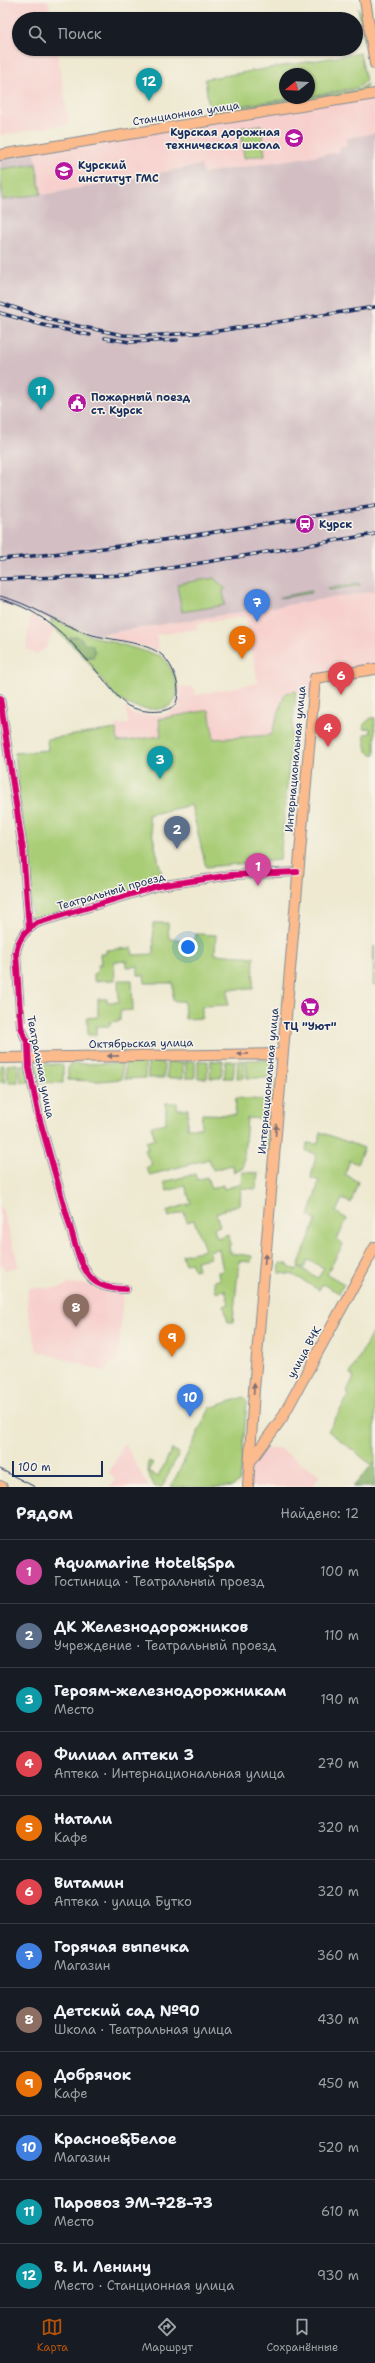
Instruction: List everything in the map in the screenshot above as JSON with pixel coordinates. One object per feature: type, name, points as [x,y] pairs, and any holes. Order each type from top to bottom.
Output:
[{"type":"main road","points":[[364,0],[375,64]]},
{"type":"main road","name":"Станционная улица","points":[[0,155],[375,94]]},
{"type":"main road","name":"Интернациональная улица","points":[[248,1487],[251,1428],[297,872],[315,678],[375,669]]},
{"type":"main road","name":"Октябрьская улица","points":[[0,1058],[282,1054]]},
{"type":"main road","name":"улица ВЧК","points":[[249,1466],[254,1456],[273,1431],[375,1247]]},
{"type":"main road","points":[[251,1428],[254,1435],[258,1438],[265,1437],[273,1431]]},
{"type":"street","points":[[0,698],[23,850],[29,928]]},
{"type":"street","name":"Театральный проезд","points":[[29,928],[37,923],[158,886],[248,874],[297,872]]},
{"type":"street","name":"Театральная улица","points":[[29,928],[17,944],[16,953],[21,1027],[28,1046],[39,1117],[82,1266],[98,1285],[109,1289],[126,1289]]},
{"type":"shaded area","points":[[0,0],[48,0],[51,12],[12,12],[12,56],[58,56],[69,124],[0,135]]},
{"type":"shaded area","points":[[375,96],[375,133],[346,138],[347,146],[340,152],[203,173],[201,165],[41,195],[34,147]]},
{"type":"shaded area","points":[[375,133],[375,591],[96,635],[0,602],[0,153],[34,147],[42,195],[201,165],[203,173],[340,152],[339,147],[347,146],[346,138]]},
{"type":"shaded area","points":[[375,590],[375,673],[315,684],[313,693],[297,691],[285,693],[271,735],[214,739],[209,710],[161,736],[118,742],[115,725],[129,724],[125,707],[131,713],[164,715],[181,707],[178,705],[180,698],[179,686],[195,688],[196,695],[258,683],[246,617],[197,623],[197,629],[156,635],[159,650],[110,638],[104,634]]},
{"type":"shaded area","points":[[30,614],[54,630],[46,648],[36,654],[26,649]]},
{"type":"shaded area","points":[[0,1203],[19,1266],[5,1271],[2,1264],[0,1264]]},
{"type":"shaded area","points":[[68,1284],[87,1284],[104,1292],[123,1293],[118,1362],[112,1362],[105,1372],[37,1351],[27,1307],[28,1288],[61,1288]]},
{"type":"shaded area","points":[[125,1443],[148,1487],[110,1487],[115,1479],[109,1472]]},
{"type":"shaded area","points":[[278,1448],[320,1475],[312,1487],[248,1487],[250,1451]]},
{"type":"green space","points":[[363,22],[366,38],[364,44],[363,38]]},
{"type":"green space","points":[[342,56],[361,56],[366,81],[357,88],[315,95],[315,68],[279,68],[279,100],[209,110],[205,79]]},
{"type":"green space","points":[[367,84],[364,92],[315,100],[315,96],[358,90]]},
{"type":"green space","points":[[279,102],[279,104],[290,104],[210,117],[209,112]]},
{"type":"green space","points":[[261,125],[265,155],[244,158],[240,128]]},
{"type":"green space","points":[[36,164],[41,194],[3,200],[0,169]]},
{"type":"green space","points":[[214,578],[226,589],[223,590],[225,605],[182,612],[177,584]]},
{"type":"green space","points":[[359,583],[360,585],[329,590],[328,588]]},
{"type":"green space","points":[[311,591],[311,593],[280,598],[280,597]]},
{"type":"green space","points":[[51,618],[89,635],[161,656],[173,673],[177,692],[175,699],[170,705],[161,709],[141,708],[122,701],[108,687],[84,657],[90,658],[82,639],[71,637],[67,640],[51,626]]},
{"type":"green space","points":[[77,636],[85,644],[92,645],[95,652],[93,657],[84,657],[67,640]]},
{"type":"green space","points":[[296,691],[280,860],[206,867],[191,805],[148,815],[163,880],[32,920],[15,753],[48,750],[47,739],[116,729],[118,742],[161,736],[159,719],[209,710],[214,739],[271,735],[285,693]]},
{"type":"green space","points":[[371,718],[375,718],[375,754],[371,755],[367,751],[364,734],[371,733],[370,728],[363,729],[364,724]]},
{"type":"green space","points":[[153,923],[168,923],[169,939],[195,940],[196,934],[216,935],[215,954],[254,957],[253,989],[228,989],[228,1005],[202,1006],[202,1018],[185,1019],[184,1001],[173,1001],[173,983],[145,983],[144,975],[138,975],[138,966],[127,967],[127,961],[114,962],[115,980],[94,981],[94,973],[97,973],[98,965],[101,965],[100,954],[106,954],[106,950],[132,948],[133,955],[154,954]]},
{"type":"green space","points":[[374,946],[375,985],[373,985]]},
{"type":"green space","points":[[118,980],[132,980],[133,1010],[120,1011],[120,1021],[110,1022],[110,1026],[96,1026],[96,1035],[88,1035],[87,1018],[98,1017],[98,999],[107,999],[107,1002],[119,1002]]},
{"type":"green space","points":[[244,1060],[244,1078],[237,1078],[238,1061]]},
{"type":"green space","points":[[246,1060],[270,1060],[275,1066],[269,1147],[264,1146],[271,1078],[247,1078]]},
{"type":"green space","points":[[186,1061],[195,1061],[195,1078],[186,1078]]},
{"type":"green space","points":[[198,1061],[208,1061],[207,1078],[198,1078]]},
{"type":"green space","points":[[211,1061],[223,1061],[221,1078],[210,1078]]},
{"type":"green space","points":[[226,1061],[235,1061],[233,1078],[224,1078]]},
{"type":"green space","points":[[145,1062],[145,1078],[125,1079],[125,1063]]},
{"type":"green space","points":[[148,1062],[164,1062],[164,1078],[148,1078]]},
{"type":"green space","points":[[167,1062],[183,1062],[183,1078],[167,1078]]},
{"type":"green space","points":[[122,1063],[122,1079],[99,1081],[68,1080],[68,1068],[71,1064]]},
{"type":"green space","points":[[17,1064],[18,1082],[8,1082],[7,1065]]},
{"type":"green space","points":[[60,1064],[63,1066],[63,1083],[35,1082],[33,1066]]},
{"type":"green space","points":[[0,1065],[4,1065],[5,1082],[0,1082]]},
{"type":"green space","points":[[20,1065],[25,1066],[31,1082],[21,1082]]},
{"type":"green space","points":[[236,1098],[265,1100],[263,1119],[247,1118],[243,1168],[234,1172],[232,1165],[213,1170],[209,1159],[150,1175],[146,1168],[152,1164],[144,1150],[148,1149],[146,1142],[155,1139],[151,1126],[166,1123],[166,1103],[177,1103],[177,1109],[188,1109],[187,1128],[201,1128],[202,1114],[235,1115]]},
{"type":"green space","points":[[320,1132],[364,1148],[357,1164],[350,1160],[345,1174],[358,1182],[351,1203],[342,1199],[336,1212],[347,1219],[337,1240],[343,1244],[327,1274],[344,1284],[339,1293],[322,1284],[319,1290],[294,1275],[279,1273],[280,1263],[288,1264],[288,1266],[296,1271],[299,1267],[318,1278],[324,1268],[308,1260],[304,1268],[298,1266],[316,1221],[309,1216],[319,1181],[311,1178],[316,1154],[306,1151],[307,1143],[318,1144]]},
{"type":"green space","points":[[242,1172],[258,1173],[256,1189],[241,1188],[240,1204],[216,1213],[220,1226],[214,1228],[217,1238],[228,1234],[231,1244],[229,1245],[230,1253],[252,1256],[251,1262],[239,1261],[233,1322],[228,1322],[224,1306],[229,1304],[225,1290],[216,1292],[214,1281],[219,1280],[218,1272],[223,1271],[219,1249],[209,1251],[210,1258],[196,1261],[198,1269],[194,1270],[191,1262],[185,1264],[182,1255],[205,1250],[194,1220],[187,1222],[184,1212],[169,1217],[167,1211],[191,1203],[185,1186],[167,1191],[164,1182],[195,1174],[197,1180],[207,1177],[211,1189],[223,1185],[224,1189],[241,1184]]},
{"type":"green space","points":[[375,1328],[375,1461],[372,1465],[328,1431],[349,1395],[346,1393],[354,1377],[350,1374]]},
{"type":"green space","points":[[244,1397],[247,1402],[240,1481],[232,1487],[171,1487],[210,1408]]},
{"type":"green space","points":[[172,1449],[179,1453],[162,1487],[155,1487],[148,1471],[158,1477]]},
{"type":"green space","points":[[149,1461],[153,1463],[148,1471],[147,1468]]},
{"type":"green space","points":[[375,1461],[375,1487],[353,1487]]},
{"type":"tram line","points":[[0,596],[23,604],[78,630],[97,636],[138,644],[162,655],[170,665],[178,685],[175,705],[165,710],[152,712],[128,706],[116,695],[78,649],[56,628],[30,611],[16,604],[0,599]]},
{"type":"tram line","points":[[0,1469],[35,1487]]},
{"type":"railway","points":[[0,303],[58,322],[123,335],[144,336],[211,332],[375,307]]},
{"type":"railway","points":[[0,313],[43,325],[90,335]]},
{"type":"railway","points":[[105,338],[130,342],[177,340]]},
{"type":"railway","points":[[0,559],[47,555],[141,543],[375,506]]},
{"type":"railway","points":[[0,579],[128,575],[375,534]]},
{"type":"cycle path","points":[[0,698],[23,850],[29,928]]},
{"type":"cycle path","points":[[126,1289],[107,1287],[94,1280],[85,1269],[77,1251],[39,1117],[29,1068],[28,1045],[21,1027],[16,953],[20,939],[37,923],[158,886],[232,875],[297,872]]},
{"type":"place","name":"В. И. Ленину","points":[[149,101]]},
{"type":"place","name":"Курская дорожная техническая школа","points":[[294,138]]},
{"type":"place","name":"Курский институт ГМС","points":[[64,171]]},
{"type":"place","name":"Пожарный поезд ст. Курск","points":[[77,403]]},
{"type":"place","name":"Паровоз ЭМ-728-73","points":[[41,410]]},
{"type":"place","name":"Курск","points":[[305,524]]},
{"type":"place","name":"Горячая выпечка","points":[[257,622]]},
{"type":"place","name":"Натали","points":[[242,659]]},
{"type":"place","name":"Витамин","points":[[341,695]]},
{"type":"place","name":"Филиал аптеки 3","points":[[328,747]]},
{"type":"place","name":"Героям-железнодорожникам","points":[[160,779]]},
{"type":"place","name":"ДК Железнодорожников","points":[[177,849]]},
{"type":"place","name":"Aquamarine Hotel&Spa","points":[[258,886]]},
{"type":"place","name":"ТЦ \"Уют\"","points":[[310,1007]]},
{"type":"place","name":"Детский сад №90","points":[[76,1327]]},
{"type":"place","name":"Добрячок","points":[[172,1357]]},
{"type":"place","name":"Красное&Белое","points":[[190,1417]]}]
